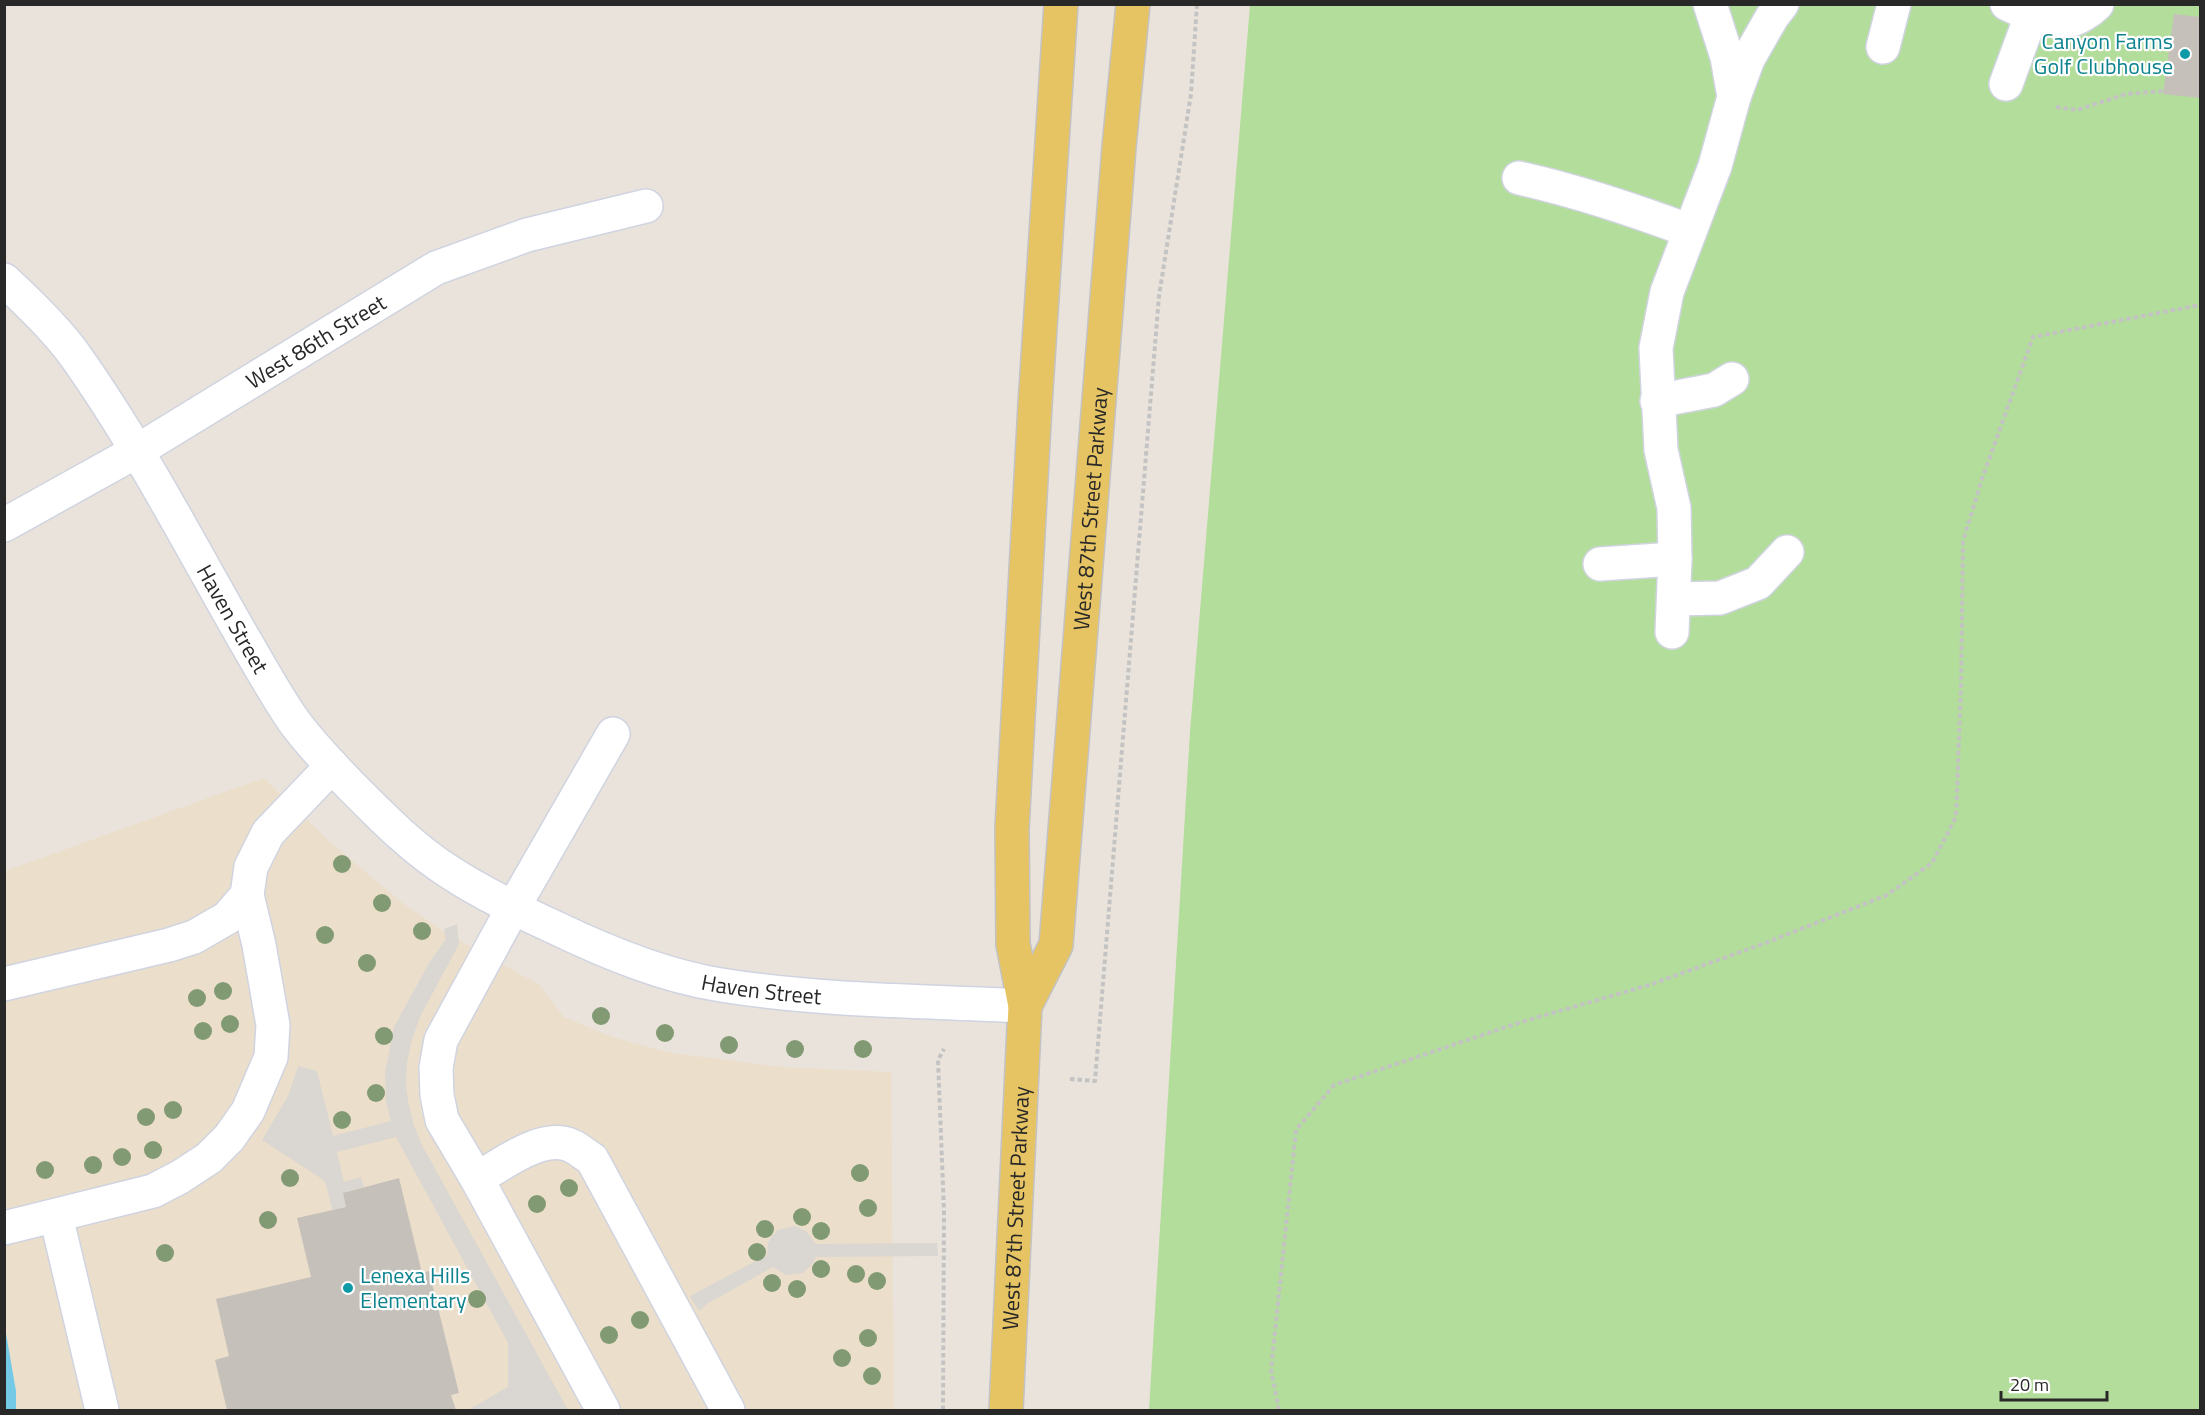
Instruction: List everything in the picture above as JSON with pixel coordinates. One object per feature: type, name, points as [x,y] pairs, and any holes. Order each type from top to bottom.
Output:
[{"type":"main road","name":"West 87th Street Parkway","points":[[1006,1410],[1025,1006],[1013,944],[1012,829],[1035,405],[1061,4]]},
{"type":"main road","name":"West 87th Street Parkway","points":[[1025,1006],[1056,945],[1119,147],[1133,4]]},
{"type":"street","points":[[1710,4],[1727,57],[1734,97]]},
{"type":"street","points":[[1672,632],[1675,559],[1674,508],[1661,450],[1656,348],[1667,292],[1715,166],[1734,97],[1748,59],[1782,4]]},
{"type":"street","points":[[1883,47],[1894,4]]},
{"type":"street","points":[[2006,84],[2019,10],[2067,21],[2092,10],[2097,4]]},
{"type":"street","points":[[1519,178],[1641,213],[1689,231]]},
{"type":"street","name":"West 86th Street","points":[[4,525],[137,451],[436,268],[527,235],[646,206]]},
{"type":"street","name":"Haven Street","points":[[4,280],[35,308],[73,352],[137,451],[294,721],[332,766],[400,833],[448,871],[513,908],[610,952],[657,970],[720,985],[822,996],[1025,1006]]},
{"type":"street","points":[[1658,400],[1714,390],[1732,379]]},
{"type":"street","points":[[1674,599],[1720,598],[1758,583],[1787,552]]},
{"type":"street","points":[[1600,564],[1675,559]]},
{"type":"street","points":[[603,1410],[477,1179],[442,1120],[437,1095],[436,1068],[441,1040],[513,908],[613,734]]},
{"type":"street","points":[[4,1227],[153,1191],[180,1177],[208,1158],[229,1138],[248,1111],[271,1057],[273,1025],[259,945],[247,895],[251,867],[268,833],[332,766]]},
{"type":"street","points":[[4,984],[194,937],[227,918],[247,895]]},
{"type":"street","points":[[477,1179],[526,1150],[549,1143],[570,1145],[592,1159],[728,1410]]},
{"type":"street","points":[[56,1216],[102,1410]]},
{"type":"path","points":[[1070,1078],[1095,1081],[1159,296],[1191,94],[1197,4]]},
{"type":"path","points":[[2056,107],[2077,110],[2126,94],[2164,91]]},
{"type":"path","points":[[1280,1410],[1271,1370],[1296,1130],[1334,1085],[1518,1023],[1649,985],[1768,942],[1887,895],[1932,863],[1956,817],[1963,541],[1982,479],[2033,337],[2200,305]]},
{"type":"path","points":[[943,1410],[944,1211],[938,1060],[944,1049]]},
{"type":"shaded area","points":[[264,778],[329,841],[400,901],[443,931],[538,984],[564,1017],[612,1037],[672,1053],[781,1067],[891,1072],[894,1410],[5,1410],[5,871]]},
{"type":"shaded area","points":[[457,924],[459,944],[421,1015],[412,1039],[407,1063],[406,1087],[409,1106],[422,1145],[568,1410],[468,1410],[508,1387],[508,1343],[396,1137],[337,1152],[344,1182],[361,1177],[364,1187],[343,1193],[346,1207],[334,1210],[325,1181],[262,1140],[288,1096],[298,1066],[317,1071],[333,1136],[391,1121],[386,1102],[385,1072],[394,1027],[429,963],[446,939],[444,929]]},
{"type":"shaded area","points":[[795,1226],[806,1231],[816,1244],[937,1243],[938,1256],[816,1257],[803,1273],[786,1275],[773,1267],[707,1304],[699,1311],[690,1296],[767,1255],[768,1243],[772,1236],[778,1230]]},
{"type":"green space","points":[[1250,5],[2200,5],[2200,1410],[1149,1410],[1190,732]]},
{"type":"water","points":[[4,1322],[16,1391],[16,1410],[5,1410]]},
{"type":"building","name":"Canyon Farms Golf Clubhouse","points":[[2174,14],[2200,17],[2200,98],[2163,94]]},
{"type":"building","name":"Lenexa Hills Elementary","points":[[399,1178],[422,1273],[429,1271],[459,1393],[451,1395],[456,1410],[227,1410],[215,1360],[229,1356],[216,1299],[311,1277],[297,1218],[346,1207],[343,1193]]},
{"type":"place","name":"Canyon Farms Golf Clubhouse","points":[[2185,54]]},
{"type":"place","name":"Lenexa Hills Elementary","points":[[348,1288]]}]
